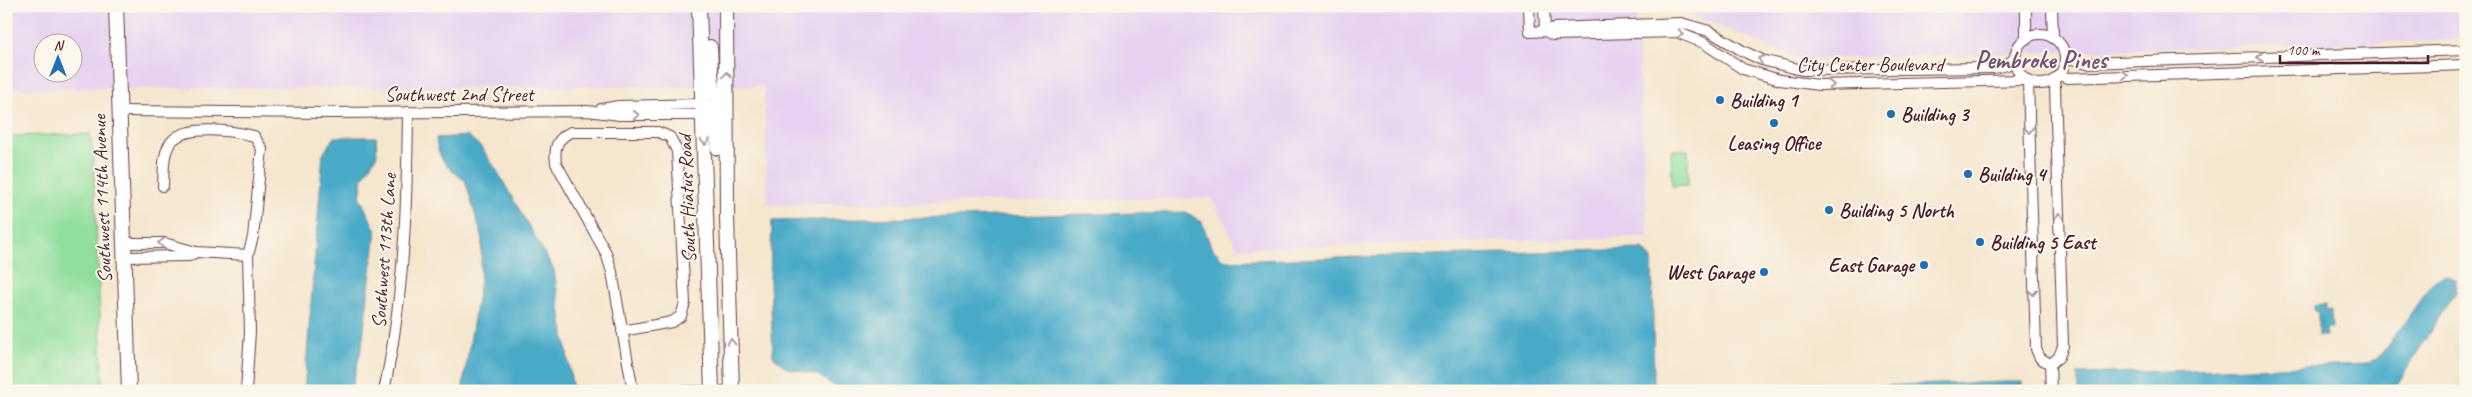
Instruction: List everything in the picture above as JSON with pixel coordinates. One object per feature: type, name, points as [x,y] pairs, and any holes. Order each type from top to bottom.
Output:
[{"type":"main road","name":"Southwest 114th Avenue","points":[[116,6],[129,391]]},
{"type":"main road","name":"South Hiatus Road","points":[[726,6],[727,217],[732,391]]},
{"type":"main road","name":"South Hiatus Road","points":[[700,13],[712,390]]},
{"type":"main road","points":[[700,13],[710,34],[714,96],[726,115]]},
{"type":"main road","points":[[704,110],[713,117],[718,131],[719,192],[727,217]]},
{"type":"street","name":"City Center Boulevard","points":[[1529,6],[1530,32],[1554,28],[1681,23],[1709,31],[1762,60],[1802,70],[1993,68],[2007,65],[2015,58]]},
{"type":"street","points":[[1544,6],[1545,31]]},
{"type":"street","points":[[2026,6],[2026,39]]},
{"type":"street","points":[[2052,6],[2053,38]]},
{"type":"street","name":"City Center Boulevard","points":[[1545,31],[1553,35],[1659,31],[1681,34],[1704,43],[1743,69],[1761,75],[1800,83],[1835,86],[2027,81]]},
{"type":"street","points":[[2050,364],[2059,357],[2063,346],[2055,86],[2056,78],[2065,57],[2064,49],[2053,38],[2042,34],[2026,39],[2020,44],[2015,58],[2016,67],[2027,81],[2035,336],[2038,354],[2050,364],[2051,391]]},
{"type":"street","points":[[2065,57],[2087,62],[2466,50]]},
{"type":"street","points":[[2316,55],[2316,70]]},
{"type":"street","points":[[2027,81],[2040,84],[2056,78],[2466,65]]},
{"type":"street","name":"Southwest 2nd Street","points":[[119,111],[331,113],[588,111],[619,106],[704,110]]},
{"type":"street","name":"Southwest 113th Lane","points":[[384,391],[396,338],[401,292],[408,112]]},
{"type":"street","points":[[163,186],[165,156],[171,141],[186,131],[235,131],[254,136],[262,149],[253,237],[248,255],[250,332],[246,391]]},
{"type":"street","points":[[622,331],[672,322],[681,316],[685,303],[677,151],[670,137],[658,132],[571,132],[561,137],[555,149],[556,163],[606,253],[612,272],[622,331],[633,391]]},
{"type":"street","points":[[124,250],[164,243],[196,252],[248,255]]},
{"type":"street","points":[[124,250],[189,256],[196,252]]},
{"type":"street","points":[[676,391],[728,391]]},
{"type":"shaded area","points":[[6,6],[2466,6],[2466,40],[1799,59],[1678,9],[1636,10],[1648,237],[1237,248],[1212,198],[767,205],[764,86],[6,89]]},
{"type":"green space","points":[[90,134],[93,152],[103,391],[6,391],[6,136]]},
{"type":"green space","points":[[1671,150],[1688,150],[1688,185],[1672,186]]},
{"type":"water","points":[[468,136],[481,147],[497,171],[554,270],[573,391],[462,391],[480,282],[482,237],[465,180],[444,163],[436,138]]},
{"type":"water","points":[[334,137],[376,137],[377,155],[363,177],[360,198],[376,231],[362,345],[351,391],[304,391],[323,154]]},
{"type":"water","points":[[1186,212],[1202,222],[1211,247],[1225,261],[1643,249],[1652,259],[1654,386],[1660,391],[841,391],[818,375],[787,368],[773,356],[770,281],[772,221]]},
{"type":"water","points":[[2445,275],[2456,279],[2455,292],[2393,391],[2078,391],[2078,374],[2367,364],[2379,357],[2434,281]]},
{"type":"water","points":[[2326,304],[2326,310],[2331,310],[2332,328],[2326,328],[2326,336],[2318,336],[2318,312],[2314,311],[2314,305]]},
{"type":"water","points":[[2022,382],[2022,391],[1695,391]]},
{"type":"place","name":"Building 1","points":[[1720,100]]},
{"type":"place","name":"Building 3","points":[[1891,114]]},
{"type":"place","name":"Leasing Office","points":[[1774,123]]},
{"type":"place","name":"Building 4","points":[[1968,174]]},
{"type":"place","name":"Building 5 North","points":[[1829,210]]},
{"type":"place","name":"Building 5 East","points":[[1980,242]]},
{"type":"place","name":"East Garage","points":[[1924,265]]},
{"type":"place","name":"West Garage","points":[[1764,272]]},
{"type":"district","name":"Pembroke Pines","points":[[2041,60]]}]
